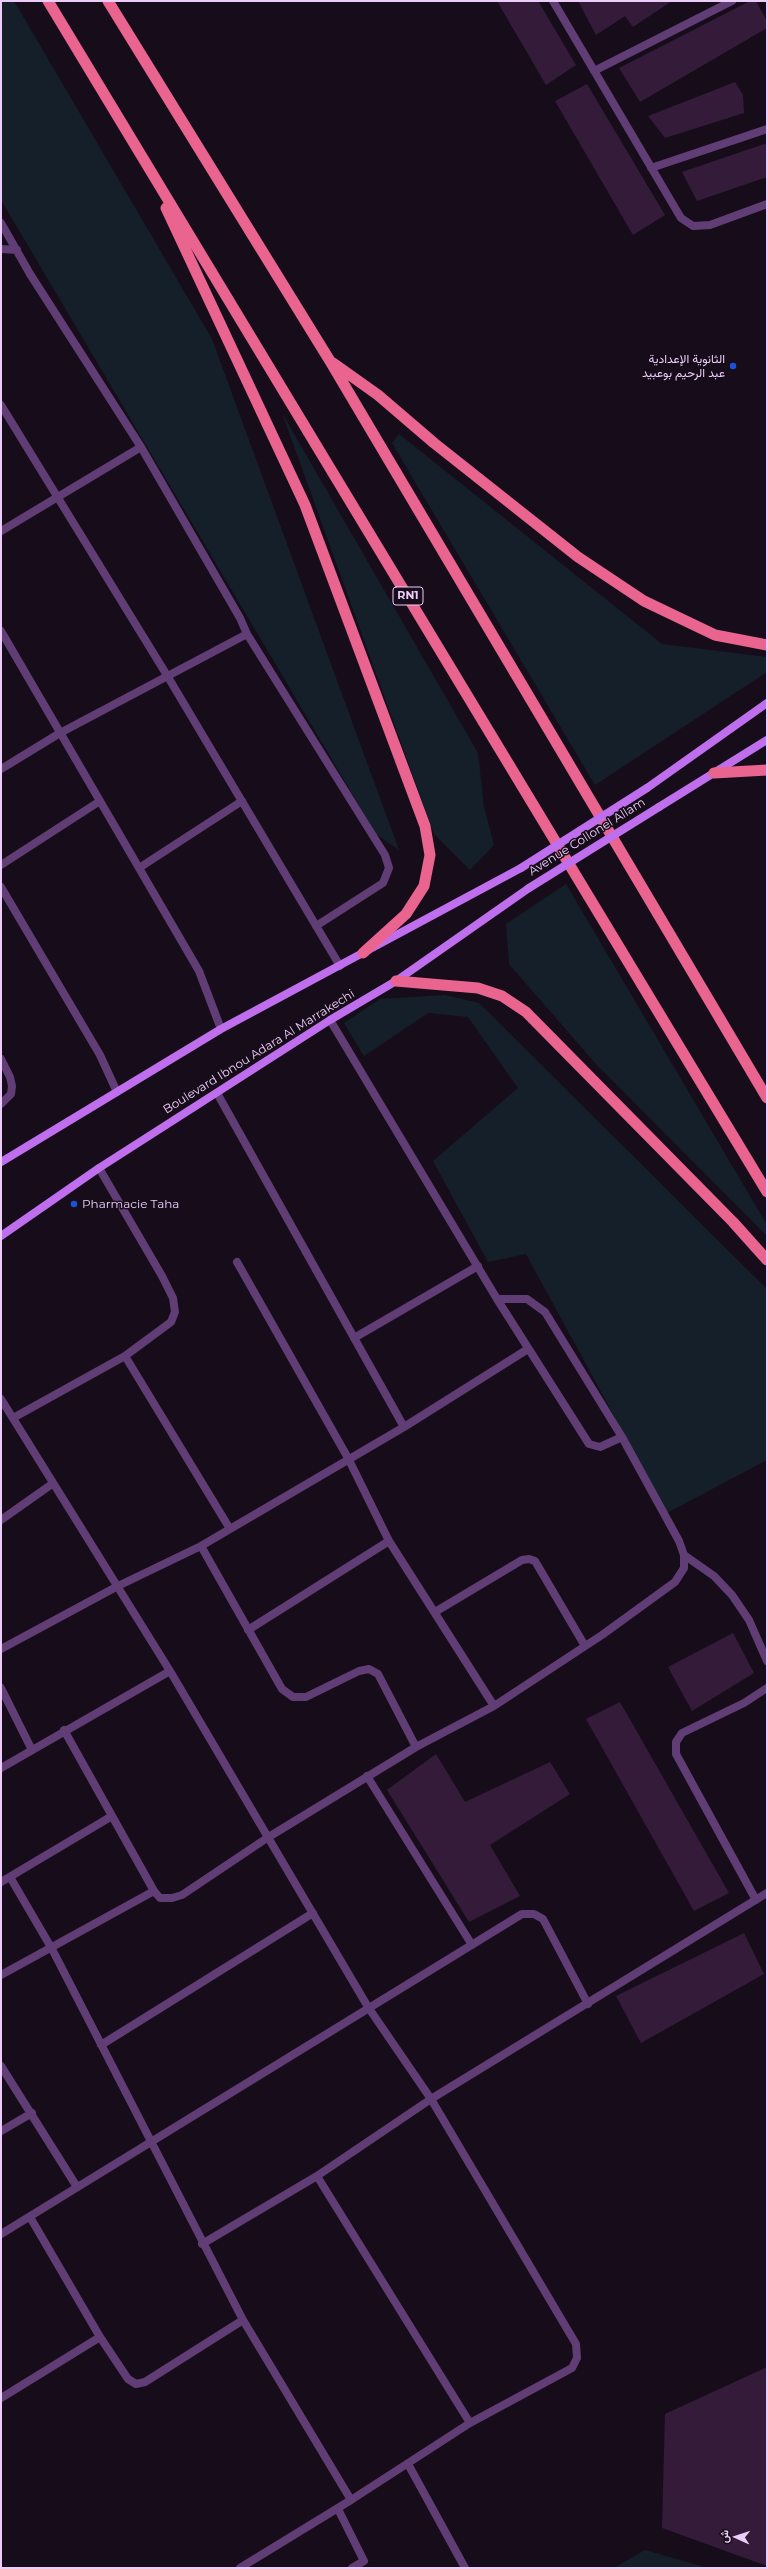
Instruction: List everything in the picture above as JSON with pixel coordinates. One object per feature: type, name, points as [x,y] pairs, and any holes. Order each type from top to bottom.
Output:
[{"type":"highway","name":"RN1","points":[[48,1],[767,1192]]},
{"type":"highway","points":[[108,1],[330,361],[767,1098]]},
{"type":"highway","points":[[155,180],[184,248],[204,286],[305,505],[425,826],[430,855],[424,886],[406,914],[363,953]]},
{"type":"highway","points":[[330,361],[378,395],[434,443],[578,557],[644,601],[716,635],[767,645]]},
{"type":"highway","points":[[714,773],[767,770]]},
{"type":"highway","points":[[396,981],[478,988],[502,996],[526,1012],[733,1222],[767,1260]]},
{"type":"main road","name":"Avenue Collonel Allam","points":[[363,953],[521,868],[647,788],[767,703]]},
{"type":"main road","name":"Avenue Collonel Allam","points":[[529,888],[767,740]]},
{"type":"main road","name":"Boulevard Ibnou Adara Al Marrakechi","points":[[1,1236],[98,1168],[330,1020],[396,981],[529,888]]},
{"type":"main road","points":[[1,1162],[221,1028],[363,953]]},
{"type":"street","points":[[553,1],[681,218],[693,226],[710,225],[767,204]]},
{"type":"street","points":[[594,71],[732,1]]},
{"type":"street","points":[[651,168],[767,129]]},
{"type":"street","points":[[1,223],[141,447],[240,618],[247,634],[385,855],[389,868],[383,883],[316,926]]},
{"type":"street","points":[[1,249],[17,250]]},
{"type":"street","points":[[1,405],[56,498],[168,677],[340,966]]},
{"type":"street","points":[[1,531],[141,447]]},
{"type":"street","points":[[1,631],[198,971],[221,1028]]},
{"type":"street","points":[[1,769],[60,733],[247,634]]},
{"type":"street","points":[[139,868],[242,801]]},
{"type":"street","points":[[1,865],[100,802]]},
{"type":"street","points":[[1,887],[100,1055],[117,1092]]},
{"type":"street","points":[[330,1020],[497,1299],[589,1444],[600,1447],[622,1436]]},
{"type":"street","points":[[1,1059],[10,1077],[12,1086],[10,1094],[1,1104]]},
{"type":"street","points":[[217,1093],[404,1427]]},
{"type":"street","points":[[13,1418],[125,1356],[171,1322],[175,1312],[173,1298],[162,1276],[98,1168]]},
{"type":"street","points":[[237,1262],[348,1458],[389,1541],[494,1706]]},
{"type":"street","points":[[354,1338],[478,1266]]},
{"type":"street","points":[[497,1299],[527,1298],[545,1312],[622,1436],[684,1555],[714,1576],[732,1595],[749,1620],[767,1661]]},
{"type":"street","points":[[1,1649],[118,1586],[201,1546],[230,1530],[348,1458],[404,1427],[528,1349]]},
{"type":"street","points":[[125,1356],[230,1530]]},
{"type":"street","points":[[1,1399],[52,1484],[118,1586],[170,1671],[267,1838],[368,2007],[431,2099],[576,2344],[577,2358],[572,2368],[470,2423],[338,2509],[240,2568]]},
{"type":"street","points":[[1,1520],[52,1484]]},
{"type":"street","points":[[248,1630],[389,1541]]},
{"type":"street","points":[[201,1546],[282,1689],[293,1697],[306,1698],[359,1671],[369,1670],[378,1674],[416,1747]]},
{"type":"street","points":[[64,1730],[154,1891],[160,1898],[165,1900],[182,1895],[267,1838],[367,1776],[416,1747],[494,1706],[585,1646],[675,1582],[684,1568],[684,1555]]},
{"type":"street","points":[[435,1612],[522,1560],[529,1559],[535,1561],[585,1646]]},
{"type":"street","points":[[1,1768],[64,1730],[170,1671]]},
{"type":"street","points":[[1,1688],[32,1750]]},
{"type":"street","points":[[756,1900],[676,1754],[676,1742],[682,1733],[744,1703],[767,1688]]},
{"type":"street","points":[[367,1776],[472,1945]]},
{"type":"street","points":[[1,1882],[112,1816]]},
{"type":"street","points":[[10,1877],[52,1949],[151,2141],[202,2244],[243,2320],[351,2500]]},
{"type":"street","points":[[1,1975],[52,1949],[154,1891]]},
{"type":"street","points":[[202,2244],[317,2176],[431,2099],[767,1893]]},
{"type":"street","points":[[101,2045],[313,1913]]},
{"type":"street","points":[[1,2234],[368,2007],[522,1914],[534,1914],[543,1919],[588,2004]]},
{"type":"street","points":[[1,2066],[32,2113],[77,2187]]},
{"type":"street","points":[[1,2131],[32,2113]]},
{"type":"street","points":[[317,2176],[470,2423]]},
{"type":"street","points":[[30,2217],[100,2337],[128,2379],[136,2384],[145,2382],[243,2320]]},
{"type":"street","points":[[1,2398],[100,2337]]},
{"type":"street","points":[[408,2464],[465,2568]]},
{"type":"street","points":[[338,2509],[364,2561],[352,2568]]},
{"type":"shaded area","points":[[1,1],[14,1],[212,339],[399,850],[376,834],[1,200]]},
{"type":"shaded area","points":[[282,413],[478,753],[484,807],[494,845],[470,870],[434,834]]},
{"type":"shaded area","points":[[399,434],[662,644],[767,657],[767,672],[595,785],[392,443]]},
{"type":"shaded area","points":[[566,884],[767,1225],[767,1236],[596,1064],[509,964],[506,924]]},
{"type":"shaded area","points":[[445,995],[479,1003],[767,1289],[767,1460],[667,1513],[526,1254],[488,1262],[433,1161],[518,1088],[468,1017],[428,1013],[364,1056],[344,1023],[380,999]]},
{"type":"shaded area","points":[[645,2550],[708,2568],[614,2568]]},
{"type":"building","points":[[497,1],[538,1],[576,65],[546,85]]},
{"type":"building","points":[[578,1],[672,1],[633,27],[625,16],[596,35]]},
{"type":"building","points":[[750,1],[756,1],[767,21],[767,28],[640,102],[619,68]]},
{"type":"building","points":[[735,82],[743,95],[744,113],[665,138],[648,116]]},
{"type":"building","points":[[587,84],[665,215],[633,235],[555,101]]},
{"type":"building","points":[[767,143],[767,177],[697,201],[682,172]]},
{"type":"building","points":[[733,1633],[754,1673],[692,1711],[668,1667]]},
{"type":"building","points":[[620,1702],[729,1893],[694,1911],[586,1719]]},
{"type":"building","points":[[436,1754],[465,1802],[550,1762],[570,1794],[490,1845],[520,1896],[469,1922],[387,1790]]},
{"type":"building","points":[[744,1933],[764,1974],[641,2043],[616,1996]]},
{"type":"building","points":[[767,2367],[767,2566],[662,2528],[665,2414]]},
{"type":"place","name":"الثانوية الإعدادية عبد الرحيم بوعبيد","points":[[733,366]]},
{"type":"place","name":"Pharmacie Taha","points":[[74,1204]]}]
